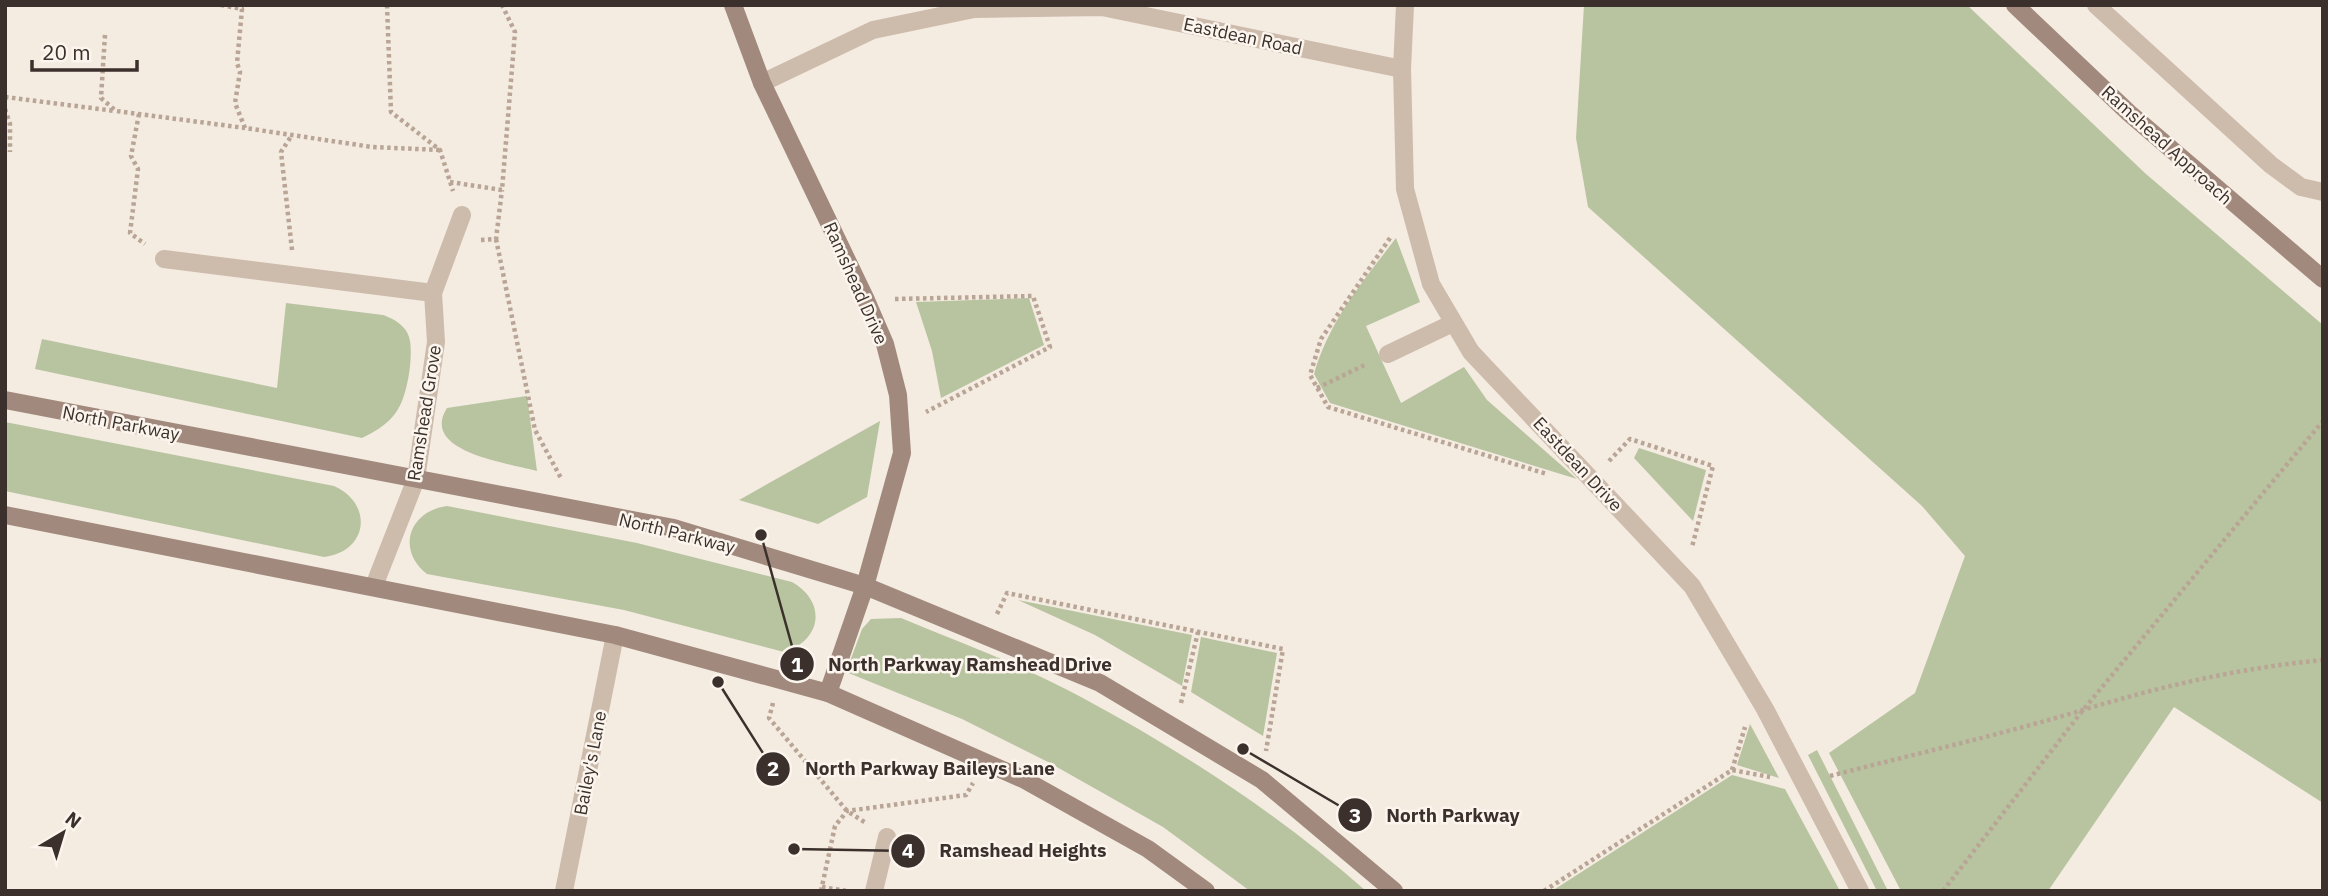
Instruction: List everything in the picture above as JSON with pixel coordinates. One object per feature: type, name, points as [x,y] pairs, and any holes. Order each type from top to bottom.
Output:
[{"type":"street","name":"Ramshead Drive","points":[[733,5],[762,83],[885,344],[898,395],[902,453],[865,586],[828,693]]},
{"type":"street","name":"Eastdean Drive","points":[[1405,5],[1402,69],[1405,189],[1432,284],[1471,352],[1692,586],[1765,709],[1860,891]]},
{"type":"street","name":"Ramshead Approach","points":[[2015,5],[2129,113],[2323,279]]},
{"type":"street","points":[[2096,5],[2272,165],[2301,187],[2323,192]]},
{"type":"street","name":"Eastdean Road","points":[[762,83],[873,30],[974,9],[1102,6],[1402,69]]},
{"type":"street","points":[[164,258],[433,293],[462,215]]},
{"type":"street","name":"Ramshead Grove","points":[[374,586],[416,479],[436,342],[433,293]]},
{"type":"street","points":[[1388,354],[1453,323]]},
{"type":"street","name":"North Parkway","points":[[5,400],[674,528],[865,586],[1100,683],[1262,780],[1394,891]]},
{"type":"street","points":[[5,515],[615,635],[828,693],[1023,779],[1148,849],[1206,891]]},
{"type":"street","name":"Bailey's Lane","points":[[564,891],[615,635]]},
{"type":"street","points":[[874,891],[887,837]]},
{"type":"path","points":[[221,5],[242,9],[237,63],[240,72],[235,103],[245,128]]},
{"type":"path","points":[[387,5],[391,112],[440,150],[462,215]]},
{"type":"path","points":[[450,182],[502,190],[515,33],[502,5]]},
{"type":"path","points":[[105,36],[101,98],[116,111]]},
{"type":"path","points":[[5,97],[372,147],[440,150]]},
{"type":"path","points":[[5,109],[10,124],[10,152]]},
{"type":"path","points":[[139,114],[131,156],[138,169],[130,233],[164,258]]},
{"type":"path","points":[[292,135],[281,152],[294,275]]},
{"type":"path","points":[[1411,210],[1321,339],[1310,375],[1328,407],[1579,483],[1592,479],[1630,439],[1713,466],[1685,578]]},
{"type":"path","points":[[496,239],[535,430],[577,510]]},
{"type":"path","points":[[866,300],[1033,296],[1050,347],[901,426]]},
{"type":"path","points":[[1317,388],[1388,354]]},
{"type":"path","points":[[1943,891],[2083,710],[2323,421]]},
{"type":"path","points":[[987,637],[1007,593],[1283,649],[1262,780]]},
{"type":"path","points":[[1175,729],[1198,632]]},
{"type":"path","points":[[2083,710],[2125,695],[2218,674],[2323,660]]},
{"type":"path","points":[[778,680],[769,718],[847,811],[887,837]]},
{"type":"path","points":[[1732,770],[1748,718],[1765,709]]},
{"type":"path","points":[[822,887],[847,891]]},
{"type":"green space","points":[[1584,5],[1967,5],[2146,174],[2323,325],[2323,803],[2174,707],[2048,891],[1901,891],[1829,753],[1915,693],[1965,556],[1922,506],[1588,207],[1576,138]]},
{"type":"green space","points":[[1396,238],[1420,302],[1366,326],[1401,403],[1464,367],[1487,400],[1577,479],[1330,403],[1314,374],[1321,354],[1348,302]]},
{"type":"green space","points":[[1029,298],[1044,345],[941,398],[932,351],[916,302]]},
{"type":"green space","points":[[286,303],[383,315],[404,328],[409,336],[411,349],[408,380],[399,409],[383,426],[362,438],[35,369],[42,339],[277,388]]},
{"type":"green space","points":[[527,396],[537,471],[471,453],[445,435],[442,423],[447,408]]},
{"type":"green space","points":[[880,421],[867,497],[818,524],[739,500]]},
{"type":"green space","points":[[5,422],[334,486],[356,504],[360,515],[357,537],[339,553],[324,557],[5,491]]},
{"type":"green space","points":[[1639,448],[1706,470],[1693,521],[1634,458]]},
{"type":"green space","points":[[447,506],[637,543],[792,582],[811,600],[815,610],[812,630],[806,639],[784,652],[624,610],[427,574],[412,554],[411,533],[423,515]]},
{"type":"green space","points":[[1018,600],[1192,635],[1182,686],[1095,635]]},
{"type":"green space","points":[[901,618],[1037,675],[1156,739],[1265,810],[1366,891],[1250,891],[1163,827],[1048,762],[962,719],[846,672],[862,629],[871,619]]},
{"type":"green space","points":[[1201,637],[1277,653],[1263,736],[1191,692]]},
{"type":"green space","points":[[1750,724],[1779,778],[1737,765]]},
{"type":"green space","points":[[1817,750],[1888,891],[1877,891],[1808,755]]},
{"type":"green space","points":[[1732,775],[1785,789],[1840,891],[1552,891]]},
{"type":"place","name":"North Parkway Ramshead Drive","points":[[761,535]]},
{"type":"place","name":"North Parkway Baileys Lane","points":[[718,682]]},
{"type":"place","name":"North Parkway","points":[[1243,749]]},
{"type":"place","name":"Ramshead Heights","points":[[794,849]]}]
